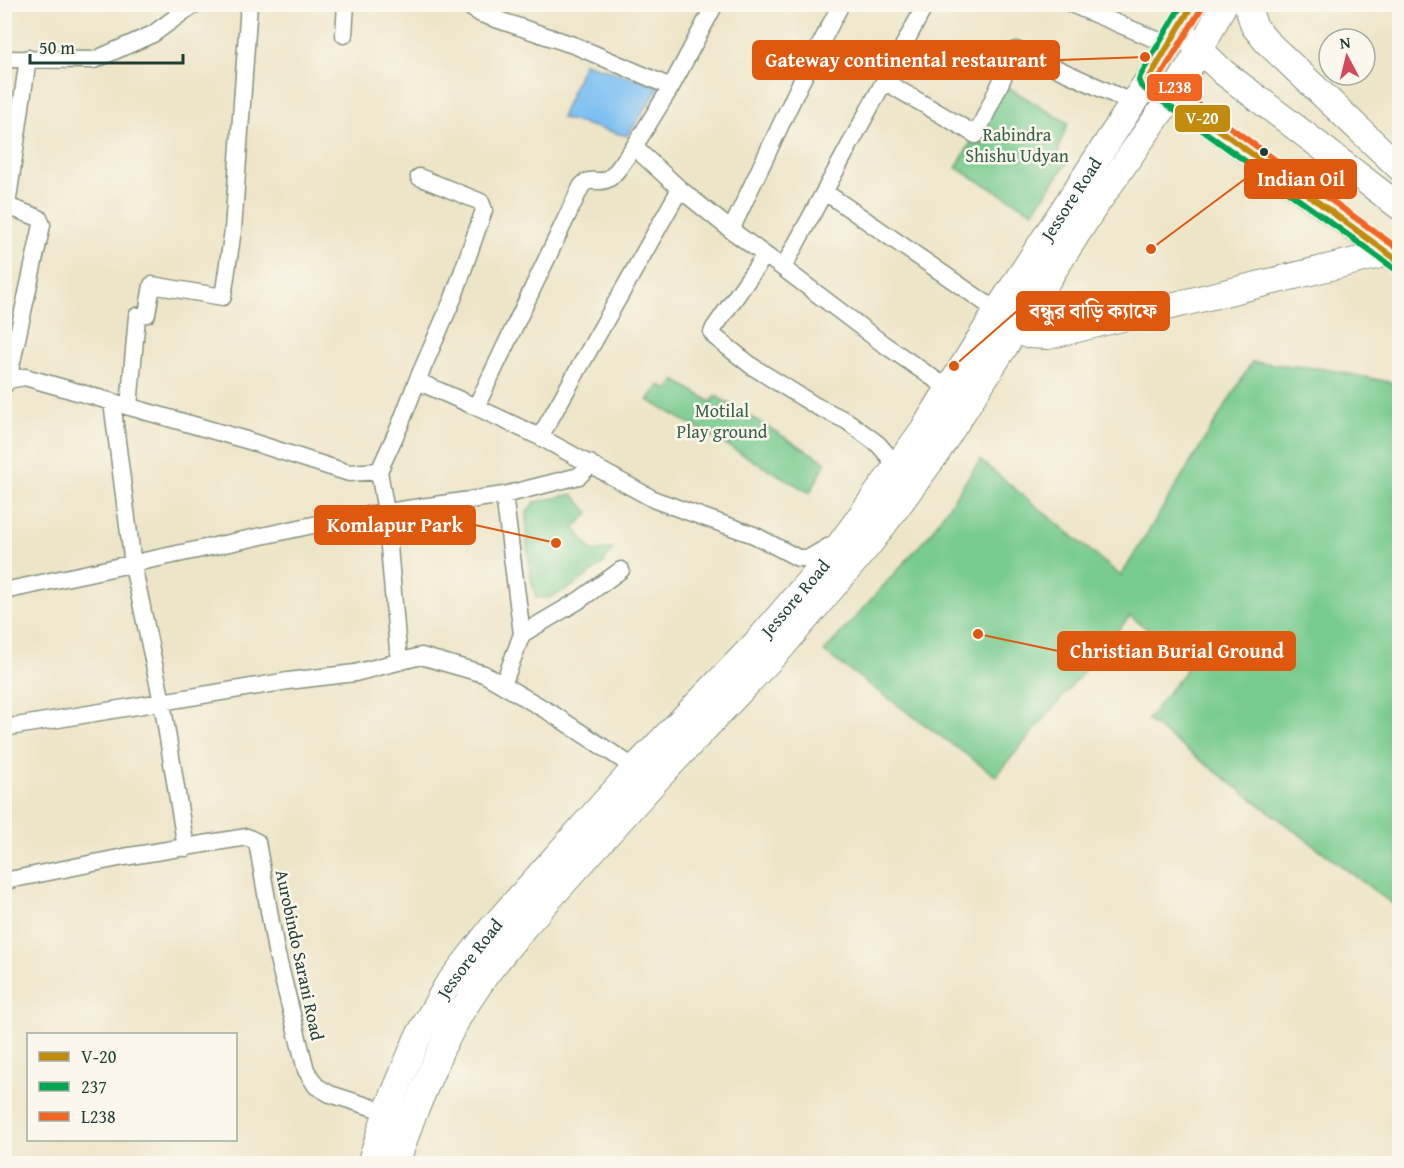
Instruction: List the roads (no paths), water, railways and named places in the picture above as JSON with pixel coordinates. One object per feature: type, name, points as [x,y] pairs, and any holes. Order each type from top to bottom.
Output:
[{"type":"main road","name":"Jessore Road","points":[[396,1164],[411,1120],[442,1047],[461,1012],[487,973],[524,927],[659,777],[781,648],[847,553],[898,467],[1148,80],[1193,4]]},
{"type":"main road","points":[[1200,50],[1224,4]]},
{"type":"main road","points":[[1247,4],[1254,26],[1266,41],[1400,168]]},
{"type":"main road","points":[[1174,38],[1200,50],[1223,72],[1400,207]]},
{"type":"main road","name":"Jessore Road","points":[[370,1164],[387,1111],[417,1039],[446,987],[492,928],[635,768],[847,553],[872,542],[934,457],[1093,209],[1171,97],[1200,50]]},
{"type":"main road","points":[[1148,80],[1394,258]]},
{"type":"main road","points":[[1016,329],[1028,335],[1048,336],[1394,258]]},
{"type":"street","points":[[186,848],[162,702],[133,564],[121,404],[137,316],[147,314],[152,285],[223,297],[233,230],[249,4]]},
{"type":"street","points":[[344,35],[346,4]]},
{"type":"street","points":[[465,4],[481,14],[576,46],[671,87]]},
{"type":"street","points":[[476,407],[581,188],[585,182],[590,180],[606,180],[612,176],[634,147],[671,87],[715,4]]},
{"type":"street","points":[[731,230],[799,86],[841,4]]},
{"type":"street","points":[[783,268],[926,4]]},
{"type":"street","points":[[1071,4],[1174,38]]},
{"type":"street","points":[[4,59],[94,60],[153,34],[187,7]]},
{"type":"street","points":[[884,81],[975,135],[1016,50],[1133,103]]},
{"type":"street","points":[[28,58],[7,206],[39,218],[42,225],[6,383],[26,377],[246,440],[349,473],[379,471]]},
{"type":"street","points":[[634,147],[680,189],[731,230],[882,343],[949,389]]},
{"type":"street","points":[[399,662],[386,512],[379,471],[454,296],[484,210],[481,202],[419,177]]},
{"type":"street","points":[[540,437],[680,189]]},
{"type":"street","points":[[825,192],[997,311]]},
{"type":"street","points":[[765,255],[712,333],[753,367],[816,406],[848,421],[878,444],[898,467]]},
{"type":"street","points":[[417,381],[540,437],[655,500],[754,534],[798,558],[809,558],[832,545],[847,553]]},
{"type":"street","points":[[4,591],[346,518],[504,495],[579,476],[590,463]]},
{"type":"street","points":[[503,685],[522,634],[504,495]]},
{"type":"street","points":[[522,634],[578,601],[621,570]]},
{"type":"street","points":[[4,728],[288,681],[355,673],[421,656],[484,674],[635,768]]},
{"type":"street","name":"Aurobindo Sarani Road","points":[[4,881],[124,857],[247,837],[257,842],[276,951],[306,1070],[316,1086],[330,1094],[411,1120]]},
{"type":"water","points":[[584,63],[660,86],[627,136],[561,118]]},
{"type":"place","name":"Gateway continental restaurant","points":[[1145,57]]},
{"type":"place","name":"Indian Oil","points":[[1151,249]]},
{"type":"place","name":"বন্ধুর বাড়ি ক্যাফে","points":[[954,366]]},
{"type":"place","name":"Komlapur Park","points":[[556,543]]},
{"type":"place","name":"Christian Burial Ground","points":[[978,634]]},
{"type":"park label","name":"Rabindra Shishu Udyan","points":[[1017,144]]},
{"type":"park label","name":"Motilal Play ground","points":[[722,420]]}]
